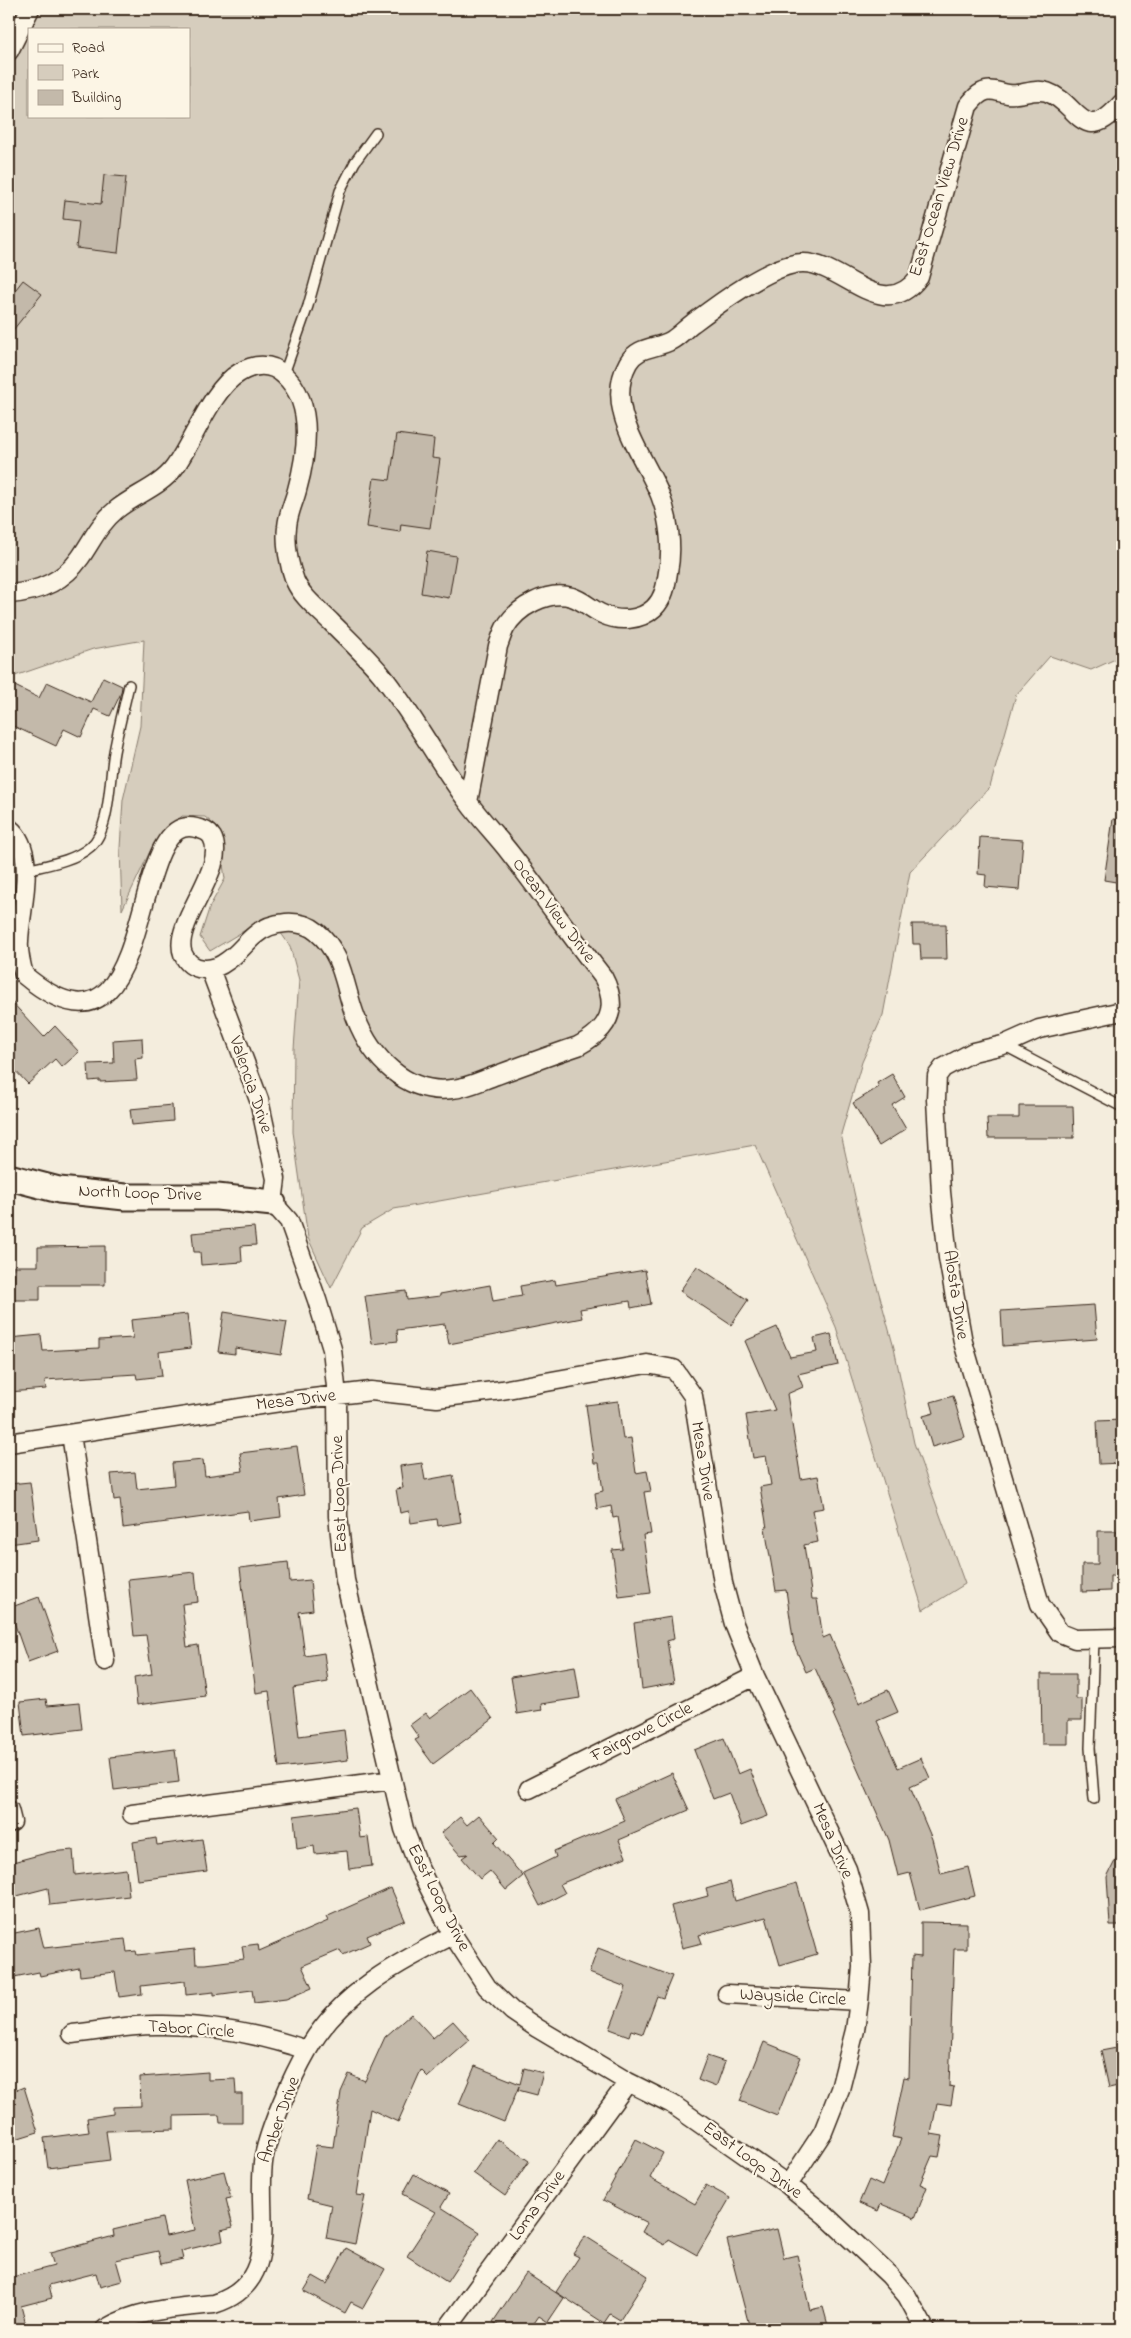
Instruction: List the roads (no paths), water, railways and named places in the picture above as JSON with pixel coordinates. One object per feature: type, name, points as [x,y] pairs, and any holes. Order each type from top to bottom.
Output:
[{"type":"street","points":[[9,51],[30,9]]},
{"type":"street","name":"East Ocean View Drive","points":[[468,802],[498,646],[505,628],[517,613],[543,598],[559,596],[570,597],[586,603],[601,614],[614,619],[628,619],[641,616],[653,608],[665,591],[670,551],[666,517],[660,495],[625,422],[621,405],[621,388],[629,361],[637,353],[650,346],[671,341],[693,323],[752,283],[790,264],[803,263],[828,268],[866,290],[883,295],[895,294],[905,290],[919,277],[968,106],[975,97],[984,91],[995,90],[1008,94],[1046,92],[1065,104],[1072,113],[1086,122],[1097,123],[1122,104]]},
{"type":"street","points":[[9,594],[38,589],[54,582],[79,559],[103,522],[118,508],[165,478],[175,467],[206,413],[236,374],[249,368],[263,366],[275,367],[284,374]]},
{"type":"street","name":"Ocean View Drive","points":[[210,969],[225,963],[256,934],[272,926],[289,923],[310,928],[329,944],[338,960],[356,1017],[375,1053],[405,1080],[434,1090],[460,1088],[578,1046],[593,1038],[603,1028],[610,1009],[609,989],[603,977],[510,853],[468,802],[403,704],[380,674],[308,600],[296,583],[290,565],[286,529],[302,465],[304,413],[300,395],[284,374]]},
{"type":"street","points":[[9,828],[15,832],[27,861],[18,944],[24,975],[42,990],[67,1002],[88,1002],[103,995],[114,985],[128,956],[150,883],[164,846],[176,833],[184,828],[191,827],[206,831],[214,842],[215,854],[214,862],[183,933],[182,953],[188,963],[196,968],[210,969]]},
{"type":"street","name":"Valencia Drive","points":[[210,969],[259,1100],[276,1179],[273,1203]]},
{"type":"street","name":"Alosta Drive","points":[[1122,1011],[1039,1029],[1003,1045],[958,1059],[943,1068],[937,1076],[936,1099],[941,1192],[948,1258],[962,1342],[1040,1604],[1060,1634],[1075,1640],[1122,1638]]},
{"type":"street","name":"North Loop Drive","points":[[9,1177],[59,1190],[125,1197],[217,1197],[273,1203]]},
{"type":"street","name":"East Loop Drive","points":[[273,1203],[289,1220],[332,1350],[337,1396],[338,1516],[346,1580],[404,1829],[419,1868],[453,1935],[487,1987],[512,2011],[628,2082],[672,2104],[788,2185],[824,2215],[889,2275],[907,2296],[925,2329]]},
{"type":"street","name":"Mesa Drive","points":[[9,1443],[280,1402],[372,1392],[437,1398],[502,1390],[647,1364],[674,1369],[693,1396],[705,1484],[723,1583],[734,1624],[755,1676],[847,1870],[860,1914],[862,1967],[859,2001],[855,2030],[840,2089],[823,2132],[788,2185]]},
{"type":"street","points":[[71,1434],[105,1661]]},
{"type":"street","name":"Fairgrove Circle","points":[[529,1789],[755,1676]]},
{"type":"street","points":[[132,1814],[392,1780]]},
{"type":"street","points":[[9,1810],[12,1822],[9,1823]]},
{"type":"street","name":"Amber Drive","points":[[105,2329],[146,2311],[224,2300],[242,2288],[260,2260],[263,2247],[261,2178],[264,2154],[285,2098],[307,2050],[331,2019],[371,1981],[395,1964],[453,1935]]},
{"type":"street","name":"Wayside Circle","points":[[728,1994],[859,2001]]},
{"type":"street","name":"Tabor Circle","points":[[72,2034],[134,2026],[181,2025],[259,2036],[307,2050]]},
{"type":"street","name":"Loma Drive","points":[[446,2329],[628,2082]]},
{"type":"lane","points":[[284,374],[308,306],[340,191],[355,162],[376,133]]},
{"type":"lane","points":[[26,870],[68,859],[90,847],[100,835],[106,812],[114,754],[128,685]]},
{"type":"lane","points":[[1003,1045],[1122,1107]]},
{"type":"lane","points":[[1094,1640],[1090,1748],[1094,1799]]}]
